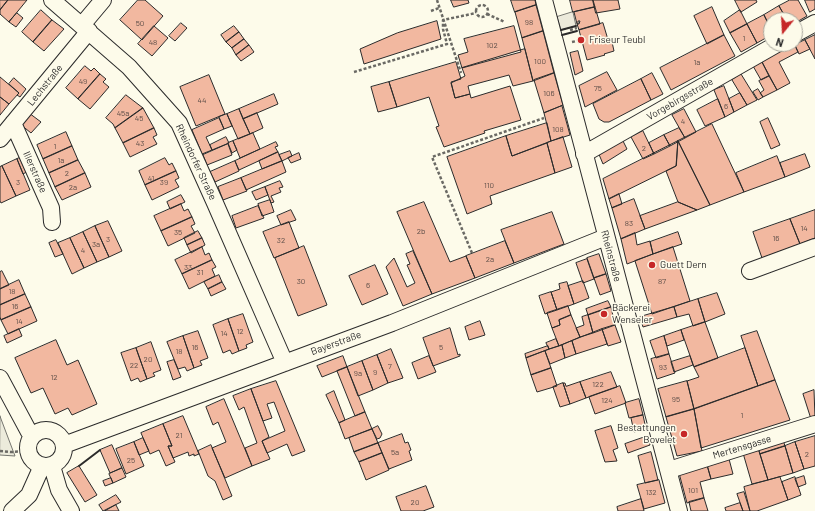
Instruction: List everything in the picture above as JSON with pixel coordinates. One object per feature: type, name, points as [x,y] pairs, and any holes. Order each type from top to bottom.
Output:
[{"type":"street","name":"Rheindorfer Straße","points":[[52,0],[129,66],[179,123],[216,203],[285,362]]},
{"type":"street","name":"Lechstraße","points":[[0,138],[85,28],[103,0]]},
{"type":"street","name":"Rheinstraße","points":[[544,0],[679,511]]},
{"type":"street","points":[[803,29],[815,22]]},
{"type":"street","name":"Vorgebirgsstraße","points":[[584,154],[763,51]]},
{"type":"street","name":"Illerstraße","points":[[13,123],[51,208],[52,222]]},
{"type":"street","name":"Bayerstraße","points":[[64,445],[399,320],[606,237]]},
{"type":"street","points":[[750,271],[815,247]]},
{"type":"street","points":[[0,378],[29,432],[34,434]]},
{"type":"street","name":"Mertensgasse","points":[[669,470],[815,424]]},
{"type":"street","points":[[42,430],[52,431],[60,436],[64,445],[64,452],[58,462],[47,466],[35,463],[30,458],[27,450],[28,442],[34,434],[42,430]]},
{"type":"street","points":[[12,511],[29,495],[47,466]]},
{"type":"street","points":[[47,466],[71,511]]},
{"type":"path","points":[[437,0],[461,73]]},
{"type":"path","points":[[476,13],[476,8],[484,6],[487,9],[487,14]]},
{"type":"path","points":[[431,11],[439,8]]},
{"type":"path","points":[[443,20],[476,13]]},
{"type":"path","points":[[476,13],[479,17],[484,18],[487,14]]},
{"type":"path","points":[[487,14],[505,22]]},
{"type":"path","points":[[354,72],[447,44],[443,29],[443,20]]},
{"type":"path","points":[[472,253],[432,157],[544,118]]},
{"type":"path","points":[[0,451],[11,452],[27,450]]},
{"type":"shaded area","points":[[573,12],[576,26],[561,30],[557,17]]},
{"type":"shaded area","points":[[0,416],[1,419],[15,456],[0,455]]},
{"type":"building","points":[[0,0],[8,0],[0,10]]},
{"type":"building","points":[[8,0],[27,0],[9,22],[0,14],[0,10]]},
{"type":"building","points":[[138,0],[145,0],[163,16],[142,40],[120,20]]},
{"type":"building","points":[[451,0],[468,0],[469,3],[454,7]]},
{"type":"building","points":[[511,0],[535,0],[536,5],[515,12]]},
{"type":"building","points":[[570,0],[593,0],[595,7],[573,12]]},
{"type":"building","points":[[593,0],[618,0],[620,9],[596,13]]},
{"type":"building","points":[[735,0],[756,0],[757,2],[741,12]]},
{"type":"building","points":[[790,0],[798,0],[807,16],[803,18],[803,12],[782,12],[779,6]]},
{"type":"building","points":[[805,0],[815,0],[815,9],[810,12]]},
{"type":"building","points":[[536,5],[543,31],[522,38],[515,12]]},
{"type":"building","points":[[779,6],[782,12],[769,12]]},
{"type":"building","points":[[595,7],[600,24],[579,30],[574,12]]},
{"type":"building","points":[[712,7],[724,35],[707,44],[694,16]]},
{"type":"building","points":[[41,10],[52,20],[33,42],[22,32]]},
{"type":"building","points":[[740,10],[747,24],[730,33],[724,21]]},
{"type":"building","points":[[17,13],[23,18],[16,27],[9,22]]},
{"type":"building","points":[[763,16],[763,40],[757,43],[747,24]]},
{"type":"building","points":[[52,20],[64,29],[44,51],[33,42]]},
{"type":"building","points":[[437,21],[441,39],[364,64],[360,49],[397,33]]},
{"type":"building","points":[[181,23],[187,28],[175,41],[169,36]]},
{"type":"building","points":[[603,23],[609,43],[612,42],[614,51],[587,60],[579,30]]},
{"type":"building","points":[[747,24],[757,43],[741,52],[730,33]]},
{"type":"building","points":[[154,26],[168,38],[152,56],[138,44]]},
{"type":"building","points":[[234,26],[239,32],[226,42],[221,35]]},
{"type":"building","points":[[514,26],[521,52],[462,68],[458,55],[468,52],[464,39]]},
{"type":"building","points":[[543,31],[554,73],[533,81],[522,38]]},
{"type":"building","points":[[239,32],[244,39],[232,48],[226,42]]},
{"type":"building","points":[[724,35],[735,56],[671,90],[660,68]]},
{"type":"building","points":[[815,35],[815,59],[805,40]]},
{"type":"building","points":[[244,39],[249,45],[236,55],[232,48]]},
{"type":"building","points":[[805,40],[810,49],[799,54],[798,52],[803,52],[803,41]]},
{"type":"building","points":[[249,45],[254,52],[241,61],[236,55]]},
{"type":"building","points":[[525,49],[533,81],[513,86],[509,75],[468,86],[470,94],[455,98],[451,83],[465,76],[462,68]]},
{"type":"building","points":[[578,51],[583,71],[575,75],[570,53]]},
{"type":"building","points":[[779,52],[798,52],[779,62],[790,83],[777,90],[762,62]]},
{"type":"building","points":[[456,62],[461,79],[451,82],[455,98],[470,94],[471,98],[510,86],[521,120],[484,131],[485,133],[444,147],[436,127],[439,126],[429,97],[397,107],[389,82]]},
{"type":"building","points":[[762,62],[769,76],[761,80],[753,66]]},
{"type":"building","points":[[85,66],[91,71],[94,68],[100,74],[78,99],[66,88]]},
{"type":"building","points":[[607,72],[617,90],[585,107],[579,86]]},
{"type":"building","points":[[554,73],[563,105],[544,113],[534,80]]},
{"type":"building","points":[[652,73],[663,94],[651,100],[641,79]]},
{"type":"building","points":[[100,74],[106,79],[103,82],[109,87],[90,109],[78,99]]},
{"type":"building","points":[[741,74],[757,100],[747,105],[732,80]]},
{"type":"building","points":[[209,75],[225,114],[196,126],[180,87]]},
{"type":"building","points":[[769,76],[777,90],[763,97],[760,93],[764,90],[759,81]]},
{"type":"building","points":[[0,77],[19,93],[9,104],[0,97]]},
{"type":"building","points":[[14,78],[26,89],[20,97],[17,95],[19,93],[9,84]]},
{"type":"building","points":[[641,79],[651,100],[609,122],[604,122],[599,119],[593,104]]},
{"type":"building","points":[[389,82],[397,107],[378,112],[371,87]]},
{"type":"building","points":[[724,86],[734,112],[725,117],[714,90]]},
{"type":"building","points":[[758,89],[763,97],[758,100],[753,92]]},
{"type":"building","points":[[740,93],[747,105],[734,112],[729,99]]},
{"type":"building","points":[[274,94],[278,104],[243,119],[239,109]]},
{"type":"building","points":[[126,95],[143,108],[115,128],[106,118]]},
{"type":"building","points":[[0,97],[9,104],[0,115]]},
{"type":"building","points":[[718,99],[725,117],[705,126],[697,110]]},
{"type":"building","points":[[562,106],[570,135],[551,141],[544,113]]},
{"type":"building","points":[[143,108],[154,128],[123,143],[115,128]]},
{"type":"building","points":[[239,109],[250,134],[238,139],[227,114]]},
{"type":"building","points":[[684,109],[696,132],[685,138],[672,115]]},
{"type":"building","points":[[29,113],[41,122],[31,133],[20,124]]},
{"type":"building","points":[[257,113],[263,128],[250,134],[243,119]]},
{"type":"building","points":[[227,114],[232,126],[224,129],[219,117]]},
{"type":"building","points":[[219,118],[224,129],[206,137],[212,150],[202,154],[192,130]]},
{"type":"building","points":[[768,118],[780,145],[771,149],[760,122]]},
{"type":"building","points":[[547,123],[551,141],[512,156],[506,136]]},
{"type":"building","points":[[712,124],[744,192],[710,205],[678,141]]},
{"type":"building","points":[[154,128],[157,135],[153,137],[157,144],[130,157],[123,143]]},
{"type":"building","points":[[679,128],[685,138],[670,146],[664,135]]},
{"type":"building","points":[[643,131],[654,154],[643,159],[631,137]]},
{"type":"building","points":[[66,132],[72,146],[43,159],[37,145]]},
{"type":"building","points":[[253,133],[260,149],[240,158],[233,141]]},
{"type":"building","points":[[664,135],[670,146],[654,154],[649,143]]},
{"type":"building","points":[[506,136],[512,156],[547,143],[555,173],[490,196],[492,204],[467,214],[447,157]]},
{"type":"building","points":[[226,137],[229,143],[212,150],[210,145]]},
{"type":"building","points":[[563,137],[572,167],[555,173],[547,143]]},
{"type":"building","points":[[622,139],[627,149],[603,164],[598,152]]},
{"type":"building","points":[[233,141],[237,150],[232,153],[228,143]]},
{"type":"building","points":[[678,141],[710,205],[697,210],[678,202],[666,171],[676,166]]},
{"type":"building","points":[[678,141],[676,166],[609,199],[603,179]]},
{"type":"building","points":[[276,142],[278,146],[275,147],[278,152],[239,170],[235,161]]},
{"type":"building","points":[[228,144],[232,155],[207,165],[203,155]]},
{"type":"building","points":[[72,146],[78,160],[49,173],[43,159]]},
{"type":"building","points":[[290,151],[292,156],[282,161],[279,155]]},
{"type":"building","points":[[278,152],[282,161],[262,169],[259,161]]},
{"type":"building","points":[[299,153],[301,159],[291,163],[288,158]]},
{"type":"building","points":[[805,154],[810,167],[785,177],[780,163]]},
{"type":"building","points":[[24,156],[30,170],[23,174],[17,159]]},
{"type":"building","points":[[777,156],[785,177],[744,192],[736,173]]},
{"type":"building","points":[[165,158],[169,165],[172,163],[176,171],[145,185],[139,171]]},
{"type":"building","points":[[17,159],[30,190],[16,196],[2,166]]},
{"type":"building","points":[[78,160],[85,173],[55,187],[49,173]]},
{"type":"building","points":[[235,161],[239,171],[215,182],[210,172]]},
{"type":"building","points":[[282,161],[286,172],[246,190],[241,178]]},
{"type":"building","points":[[2,166],[16,196],[1,203],[0,167]]},
{"type":"building","points":[[176,171],[179,178],[175,180],[179,187],[152,200],[145,185]]},
{"type":"building","points":[[85,173],[91,187],[62,200],[55,187]]},
{"type":"building","points":[[241,178],[247,191],[223,200],[218,187]]},
{"type":"building","points":[[280,181],[283,187],[279,188],[281,192],[271,196],[274,202],[271,203],[265,187]]},
{"type":"building","points":[[265,187],[268,195],[256,200],[252,192]]},
{"type":"building","points":[[619,194],[622,204],[612,208],[609,199]]},
{"type":"building","points":[[181,195],[185,202],[170,209],[167,202]]},
{"type":"building","points":[[634,199],[645,229],[621,239],[612,208]]},
{"type":"building","points":[[270,200],[274,212],[262,216],[258,204]]},
{"type":"building","points":[[424,202],[450,262],[466,256],[475,278],[432,294],[397,212]]},
{"type":"building","points":[[678,202],[697,210],[645,229],[640,216]]},
{"type":"building","points":[[181,204],[184,211],[188,209],[192,217],[161,231],[154,216]]},
{"type":"building","points":[[258,206],[264,218],[236,228],[232,216]]},
{"type":"building","points":[[291,210],[296,220],[281,225],[277,216]]},
{"type":"building","points":[[815,210],[815,238],[800,244],[790,219]]},
{"type":"building","points":[[552,212],[564,244],[514,263],[501,230]]},
{"type":"building","points":[[192,217],[195,224],[191,226],[195,233],[168,246],[161,231]]},
{"type":"building","points":[[790,219],[800,244],[762,258],[753,232]]},
{"type":"building","points":[[108,221],[122,251],[109,257],[95,226]]},
{"type":"building","points":[[289,222],[299,248],[274,258],[263,232]]},
{"type":"building","points":[[95,226],[109,257],[97,262],[83,232]]},
{"type":"building","points":[[198,231],[202,238],[187,245],[184,238]]},
{"type":"building","points":[[83,232],[97,262],[84,268],[70,238]]},
{"type":"building","points":[[678,232],[682,244],[653,254],[650,242]]},
{"type":"building","points":[[635,233],[637,245],[650,241],[653,254],[627,264],[621,239]]},
{"type":"building","points":[[70,238],[84,268],[72,274],[58,243]]},
{"type":"building","points":[[202,238],[205,245],[191,253],[187,245]]},
{"type":"building","points":[[56,240],[63,254],[55,257],[49,243]]},
{"type":"building","points":[[505,241],[514,263],[475,278],[466,256]]},
{"type":"building","points":[[304,246],[327,305],[298,316],[275,258]]},
{"type":"building","points":[[202,247],[205,255],[209,253],[212,260],[182,274],[175,260]]},
{"type":"building","points":[[673,247],[690,301],[652,314],[635,261]]},
{"type":"building","points":[[413,251],[432,294],[403,306],[386,267],[394,258],[407,287],[415,283],[407,265],[410,264],[406,254]]},
{"type":"building","points":[[599,254],[606,274],[594,278],[587,258]]},
{"type":"building","points":[[587,259],[594,279],[583,283],[576,263]]},
{"type":"building","points":[[212,260],[216,267],[212,269],[215,276],[189,289],[182,274]]},
{"type":"building","points":[[375,265],[388,294],[362,305],[349,276]]},
{"type":"building","points":[[2,271],[9,285],[0,289],[0,272]]},
{"type":"building","points":[[606,274],[611,291],[600,295],[594,278]]},
{"type":"building","points":[[219,275],[222,282],[208,289],[204,282]]},
{"type":"building","points":[[19,280],[25,294],[0,305],[0,289]]},
{"type":"building","points":[[583,281],[589,298],[574,304],[568,286]]},
{"type":"building","points":[[222,282],[226,289],[211,296],[208,289]]},
{"type":"building","points":[[567,282],[574,304],[557,310],[551,292],[560,289],[559,284]]},
{"type":"building","points":[[551,292],[557,310],[545,314],[539,296]]},
{"type":"building","points":[[717,293],[725,314],[705,322],[698,299]]},
{"type":"building","points":[[25,294],[31,307],[1,320],[0,305]]},
{"type":"building","points":[[698,299],[705,322],[693,326],[689,314],[677,317],[674,307]]},
{"type":"building","points":[[608,301],[611,307],[588,315],[586,309]]},
{"type":"building","points":[[568,306],[571,315],[559,320],[560,325],[552,328],[547,313]]},
{"type":"building","points":[[31,307],[37,321],[8,334],[1,320]]},
{"type":"building","points":[[611,307],[615,325],[593,333],[588,315]]},
{"type":"building","points":[[674,307],[677,317],[643,327],[640,317]]},
{"type":"building","points":[[243,314],[253,342],[246,345],[247,348],[239,351],[228,319]]},
{"type":"building","points":[[571,315],[580,337],[559,346],[552,328],[560,325],[559,320]]},
{"type":"building","points":[[588,315],[593,333],[580,337],[576,328],[584,325],[582,317]]},
{"type":"building","points":[[228,319],[239,351],[232,354],[230,350],[223,353],[213,325]]},
{"type":"building","points":[[480,321],[485,335],[469,340],[465,327]]},
{"type":"building","points":[[705,322],[718,358],[694,367],[681,330]]},
{"type":"building","points":[[615,325],[621,342],[608,346],[602,329]]},
{"type":"building","points":[[450,328],[458,355],[460,354],[460,356],[433,366],[423,338]]},
{"type":"building","points":[[19,329],[22,336],[7,343],[4,336]]},
{"type":"building","points":[[602,329],[607,344],[576,354],[572,341]]},
{"type":"building","points":[[681,330],[684,340],[667,346],[664,336]]},
{"type":"building","points":[[198,331],[208,358],[200,361],[202,365],[194,368],[183,336]]},
{"type":"building","points":[[757,331],[775,380],[758,386],[741,336]]},
{"type":"building","points":[[183,336],[194,368],[187,371],[185,367],[178,369],[167,342]]},
{"type":"building","points":[[664,336],[669,354],[656,358],[650,341]]},
{"type":"building","points":[[556,339],[559,346],[549,349],[546,343]]},
{"type":"building","points":[[56,340],[67,365],[78,360],[97,404],[72,415],[68,408],[55,414],[43,388],[31,393],[15,358]]},
{"type":"building","points":[[572,341],[576,354],[565,358],[562,345]]},
{"type":"building","points":[[151,342],[161,370],[153,373],[155,376],[147,379],[136,348]]},
{"type":"building","points":[[562,345],[565,358],[550,364],[545,351]]},
{"type":"building","points":[[548,346],[549,349],[526,358],[525,354]]},
{"type":"building","points":[[136,348],[147,379],[140,382],[138,378],[131,381],[121,353]]},
{"type":"building","points":[[745,348],[758,386],[694,409],[687,381],[699,377],[694,367]]},
{"type":"building","points":[[391,349],[403,378],[388,383],[377,355]]},
{"type":"building","points":[[545,351],[551,368],[531,375],[526,358]]},
{"type":"building","points":[[669,354],[675,373],[657,379],[651,359]]},
{"type":"building","points":[[377,355],[388,383],[373,390],[362,361]]},
{"type":"building","points":[[343,356],[347,367],[322,377],[317,366]]},
{"type":"building","points":[[429,356],[436,372],[418,379],[412,363]]},
{"type":"building","points":[[690,356],[693,365],[674,372],[671,362]]},
{"type":"building","points":[[174,360],[181,377],[173,380],[167,362]]},
{"type":"building","points":[[362,361],[373,390],[358,396],[347,367]]},
{"type":"building","points":[[347,367],[365,412],[355,416],[337,371]]},
{"type":"building","points":[[551,368],[557,386],[537,392],[531,375]]},
{"type":"building","points":[[611,372],[617,387],[586,398],[580,382]]},
{"type":"building","points":[[775,380],[790,420],[701,448],[694,409]]},
{"type":"building","points":[[276,381],[305,451],[292,456],[287,444],[267,453],[262,441],[285,431],[274,402],[267,404],[272,418],[263,421],[251,389]]},
{"type":"building","points":[[687,381],[694,409],[666,417],[658,389]]},
{"type":"building","points":[[580,382],[586,398],[570,404],[563,383],[565,383],[566,386]]},
{"type":"building","points":[[563,383],[570,404],[560,407],[553,387]]},
{"type":"building","points":[[620,386],[626,403],[595,414],[589,397]]},
{"type":"building","points":[[251,389],[269,437],[262,441],[270,459],[252,466],[245,448],[257,443],[244,407],[239,410],[233,396]]},
{"type":"building","points":[[814,390],[815,418],[811,419],[803,394]]},
{"type":"building","points":[[334,391],[345,420],[339,423],[326,395]]},
{"type":"building","points":[[224,399],[252,466],[225,478],[212,448],[226,442],[218,422],[213,425],[206,407]]},
{"type":"building","points":[[639,399],[643,415],[629,418],[625,403]]},
{"type":"building","points":[[694,409],[702,451],[677,456],[666,417]]},
{"type":"building","points":[[365,412],[372,429],[345,439],[339,423]]},
{"type":"building","points":[[643,415],[646,429],[634,432],[631,418]]},
{"type":"building","points":[[183,416],[199,454],[189,456],[188,452],[173,458],[168,446],[172,446],[163,424]]},
{"type":"building","points":[[163,424],[172,446],[168,446],[175,462],[166,466],[159,450],[150,454],[141,433]]},
{"type":"building","points":[[378,426],[382,434],[380,438],[377,439],[372,429]]},
{"type":"building","points":[[611,426],[618,448],[613,450],[617,461],[605,462],[595,431]]},
{"type":"building","points":[[372,429],[378,443],[354,452],[349,438]]},
{"type":"building","points":[[402,434],[405,443],[408,442],[412,460],[389,469],[378,443]]},
{"type":"building","points":[[648,436],[650,445],[628,453],[625,444]]},
{"type":"building","points":[[815,436],[815,466],[804,469],[795,442]]},
{"type":"building","points":[[143,438],[149,451],[139,455],[134,442]]},
{"type":"building","points":[[783,440],[785,446],[760,454],[758,448]]},
{"type":"building","points":[[134,442],[144,466],[126,474],[116,449]]},
{"type":"building","points":[[795,442],[804,469],[793,473],[785,446]]},
{"type":"building","points":[[378,443],[382,453],[359,462],[354,452]]},
{"type":"building","points":[[112,445],[122,468],[110,473],[100,450]]},
{"type":"building","points":[[211,445],[232,496],[223,500],[215,481],[208,476],[198,451]]},
{"type":"building","points":[[785,446],[793,473],[768,480],[760,454]]},
{"type":"building","points":[[758,448],[768,480],[752,484],[743,453]]},
{"type":"building","points":[[651,452],[658,480],[645,483],[638,456]]},
{"type":"building","points":[[382,453],[389,470],[366,480],[359,462]]},
{"type":"building","points":[[729,459],[733,474],[711,479],[707,465]]},
{"type":"building","points":[[707,465],[711,479],[700,482],[704,498],[687,503],[679,473]]},
{"type":"building","points":[[79,466],[97,495],[85,502],[67,473]]},
{"type":"building","points":[[122,468],[126,477],[113,483],[109,474]]},
{"type":"building","points":[[804,476],[806,484],[798,487],[795,479]]},
{"type":"building","points":[[780,477],[788,500],[757,511],[750,511],[744,487]]},
{"type":"building","points":[[795,477],[801,495],[788,500],[782,482]]},
{"type":"building","points":[[111,478],[113,483],[105,486],[103,481]]},
{"type":"building","points":[[659,480],[665,503],[644,509],[637,485]]},
{"type":"building","points":[[426,486],[434,507],[423,511],[401,511],[396,497]]},
{"type":"building","points":[[744,492],[750,511],[743,511],[737,494]]},
{"type":"building","points":[[116,495],[121,502],[103,511],[99,505]]},
{"type":"building","points":[[704,498],[708,511],[691,511],[689,502]]},
{"type":"building","points":[[641,499],[644,511],[618,511],[617,507]]},
{"type":"building","points":[[740,503],[743,511],[726,511],[725,508]]},
{"type":"building","points":[[116,505],[119,511],[105,511]]},
{"type":"wall","points":[[561,30],[576,26]]},
{"type":"wall","points":[[562,35],[577,31]]},
{"type":"wall","points":[[79,466],[100,450]]},
{"type":"place","name":"Friseur Teubl","points":[[581,40]]},
{"type":"place","name":"Guett Dern","points":[[652,265]]},
{"type":"place","name":"Bäckerei Wenseler","points":[[604,314]]},
{"type":"place","name":"Bestattungen Bovelet","points":[[684,434]]}]
